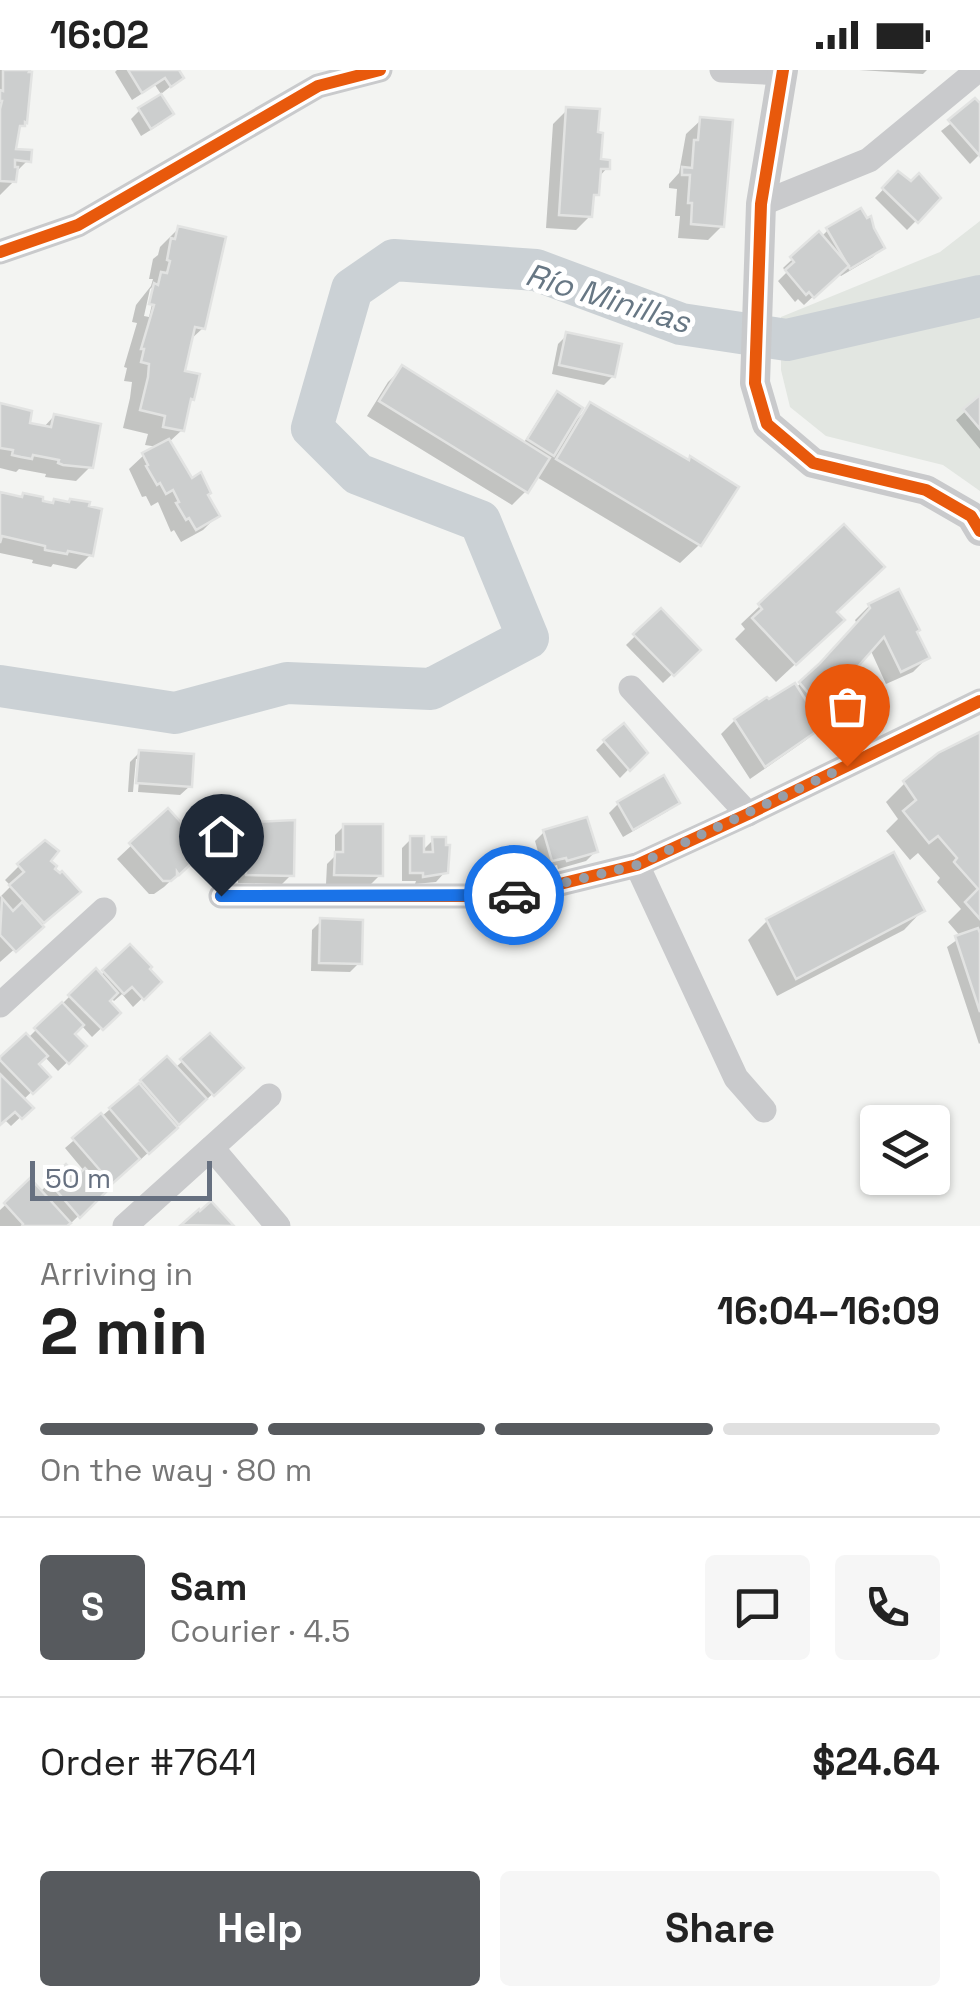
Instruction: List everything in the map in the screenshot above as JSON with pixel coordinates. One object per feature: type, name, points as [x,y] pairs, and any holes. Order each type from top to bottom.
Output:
[{"type":"street","points":[[0,252],[78,226],[318,86],[380,70]]},
{"type":"street","points":[[722,70],[783,72],[760,204],[755,382],[767,424],[814,463],[926,490],[972,516],[980,531]]},
{"type":"street","points":[[760,204],[868,160],[978,70]]},
{"type":"street","points":[[632,688],[748,814]]},
{"type":"street","points":[[221,896],[510,896],[637,865],[980,701]]},
{"type":"street","points":[[637,865],[736,1078],[764,1110]]},
{"type":"street","points":[[0,1005],[104,910]]},
{"type":"street","points":[[125,1226],[270,1096]]},
{"type":"street","points":[[212,1148],[278,1226]]},
{"type":"shaded area","points":[[980,221],[980,491],[943,465],[826,436],[790,407],[781,370],[781,317],[940,252]]},
{"type":"building","points":[[3,70],[32,72],[27,123],[20,126],[16,149],[32,150],[31,162],[15,160],[16,182],[0,181]]},
{"type":"building","points":[[128,70],[179,70],[184,78],[171,87],[165,78],[142,93]]},
{"type":"building","points":[[161,94],[174,114],[151,129],[138,108]]},
{"type":"building","points":[[975,98],[980,103],[980,156],[948,120]]},
{"type":"building","points":[[566,107],[600,109],[601,159],[610,160],[610,169],[601,169],[592,217],[559,215]]},
{"type":"building","points":[[700,117],[733,120],[724,227],[691,224],[690,175],[682,175],[682,167],[692,168]]},
{"type":"building","points":[[898,171],[911,181],[919,173],[941,198],[918,223],[882,188]]},
{"type":"building","points":[[861,208],[867,218],[871,216],[885,248],[850,269],[826,228]]},
{"type":"building","points":[[178,226],[226,237],[205,329],[195,327],[185,371],[200,374],[184,431],[163,427],[165,416],[140,410],[148,377],[149,364],[141,362],[141,349],[154,305],[149,304],[154,283],[158,285],[161,272],[167,273],[171,238],[175,239]]},
{"type":"building","points":[[819,231],[849,266],[814,298],[809,292],[806,295],[785,270],[794,262],[790,257]]},
{"type":"building","points":[[566,332],[622,344],[615,377],[559,365]]},
{"type":"building","points":[[402,365],[550,458],[528,493],[379,401]]},
{"type":"building","points":[[557,391],[583,408],[554,456],[527,439]]},
{"type":"building","points":[[980,395],[980,429],[963,409]]},
{"type":"building","points":[[590,402],[739,487],[701,546],[556,459]]},
{"type":"building","points":[[0,403],[32,411],[30,423],[51,427],[54,414],[101,424],[93,468],[63,465],[59,460],[33,455],[32,459],[21,457],[12,455],[13,450],[0,448]]},
{"type":"building","points":[[169,439],[192,478],[201,472],[220,516],[196,530],[176,503],[179,502],[173,490],[166,494],[160,483],[157,485],[142,453]]},
{"type":"building","points":[[0,492],[43,497],[43,501],[53,503],[54,499],[90,502],[89,506],[102,509],[93,556],[45,550],[45,546],[2,536],[0,543]]},
{"type":"building","points":[[844,524],[885,567],[837,612],[845,620],[796,665],[752,618],[762,609],[758,604]]},
{"type":"building","points":[[899,589],[930,658],[901,672],[884,637],[840,687],[870,722],[846,738],[799,682],[870,608],[868,604]]},
{"type":"building","points":[[661,608],[701,650],[674,676],[633,634]]},
{"type":"building","points":[[795,683],[823,727],[765,767],[734,719]]},
{"type":"building","points":[[624,723],[648,753],[630,771],[603,740]]},
{"type":"building","points":[[980,732],[980,919],[965,902],[978,889],[954,862],[957,858],[938,836],[929,843],[903,811],[916,800],[903,781],[938,753]]},
{"type":"building","points":[[139,750],[194,754],[192,787],[136,783]]},
{"type":"building","points":[[664,775],[680,803],[633,830],[617,802]]},
{"type":"building","points":[[168,808],[204,848],[179,875],[177,872],[171,881],[163,881],[129,843]]},
{"type":"building","points":[[587,817],[598,852],[552,861],[543,830]]},
{"type":"building","points":[[295,820],[294,876],[246,875],[246,854],[254,854],[253,822]]},
{"type":"building","points":[[343,824],[383,824],[383,876],[334,875],[335,852],[343,852]]},
{"type":"building","points":[[410,836],[424,836],[424,852],[433,852],[432,837],[446,837],[446,845],[450,845],[448,873],[423,877],[423,873],[410,873]]},
{"type":"building","points":[[45,840],[59,851],[51,861],[57,866],[55,869],[62,871],[81,892],[44,923],[9,885],[24,872],[17,864]]},
{"type":"building","points":[[894,852],[925,911],[796,979],[766,919]]},
{"type":"building","points":[[2,898],[13,911],[22,902],[44,927],[16,952],[0,935]]},
{"type":"building","points":[[320,918],[363,920],[362,964],[319,963]]},
{"type":"building","points":[[978,928],[980,933],[980,1012],[955,936]]},
{"type":"building","points":[[130,944],[162,982],[144,1000],[132,987],[124,994],[102,970]]},
{"type":"building","points":[[96,968],[118,993],[110,1001],[121,1013],[103,1030],[68,995]]},
{"type":"building","points":[[62,1002],[84,1025],[75,1034],[87,1046],[69,1064],[34,1028]]},
{"type":"building","points":[[26,1033],[48,1056],[39,1064],[51,1077],[33,1094],[0,1060]]},
{"type":"building","points":[[210,1033],[244,1068],[214,1096],[180,1059]]},
{"type":"building","points":[[167,1056],[207,1099],[179,1125],[140,1080]]},
{"type":"building","points":[[0,1074],[34,1108],[22,1119],[15,1112],[0,1125]]},
{"type":"building","points":[[139,1083],[178,1128],[149,1154],[109,1108]]},
{"type":"building","points":[[101,1113],[140,1159],[112,1184],[72,1138]]},
{"type":"building","points":[[66,1164],[77,1176],[85,1168],[107,1191],[80,1218],[48,1181]]},
{"type":"building","points":[[30,1178],[71,1223],[22,1226],[4,1203]]},
{"type":"building","points":[[211,1201],[234,1226],[181,1225],[199,1209]]},
{"type":"waterway","name":"Río Minillas","points":[[0,686],[175,713],[287,683],[431,689],[528,638],[480,521],[358,474],[312,428],[352,289],[394,260],[536,270],[681,324],[787,340],[980,296]]},
{"type":"cycle path","points":[[0,252],[78,225],[318,86],[380,70]]},
{"type":"cycle path","points":[[783,70],[761,204],[755,383],[767,424],[813,463],[926,490],[971,516],[980,531]]},
{"type":"cycle path","points":[[221,896],[511,896],[637,865],[980,701]]},
{"type":"way so far","points":[[514,895],[637,865],[847,766]]},
{"type":"route","points":[[221,896],[514,895]]}]
